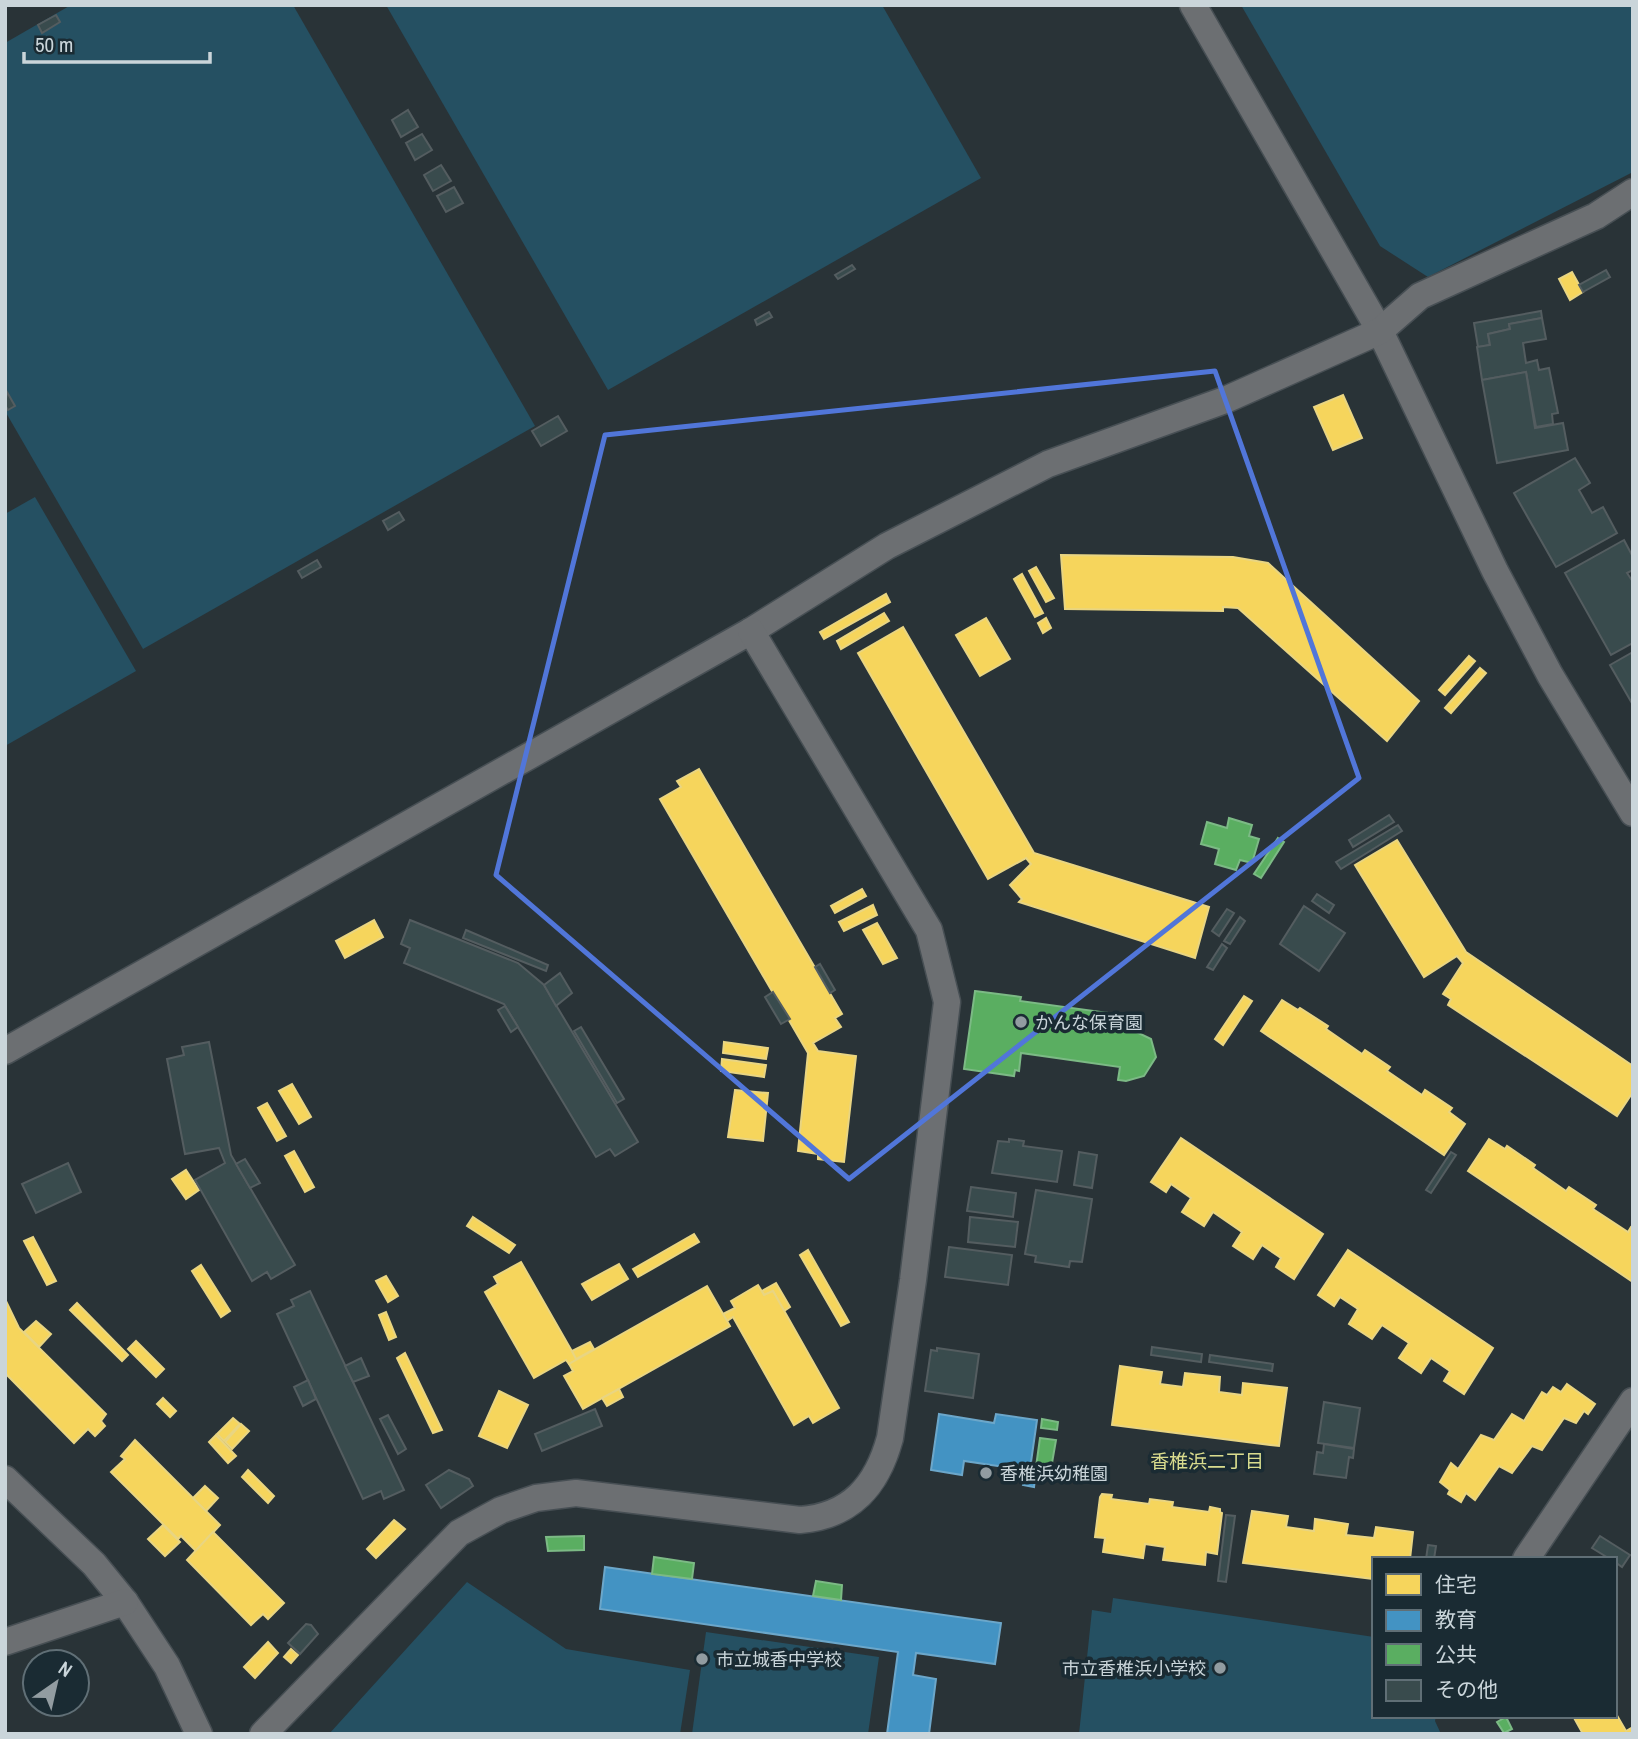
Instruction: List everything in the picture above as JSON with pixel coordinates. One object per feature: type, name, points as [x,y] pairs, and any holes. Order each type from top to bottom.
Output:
[{"type":"street","points":[[1193,5],[1380,331],[1495,571],[1550,675],[1633,813]]},
{"type":"street","points":[[5,1051],[751,631],[887,545],[1048,464],[1225,400],[1380,331],[1420,296],[1596,216],[1633,192]]},
{"type":"street","points":[[263,1734],[459,1533],[501,1510],[536,1498],[576,1493],[800,1520],[816,1518],[842,1509],[855,1499],[875,1476],[885,1458],[913,1280],[947,1002],[929,930],[751,631]]},
{"type":"street","points":[[1526,1557],[1633,1401]]},
{"type":"street","points":[[5,1479],[94,1564],[125,1602],[167,1666],[199,1734]]},
{"type":"street","points":[[5,1642],[125,1602]]},
{"type":"highlighted area","points":[[1215,371],[1359,778],[849,1179],[496,875],[605,435]]},
{"type":"shaded area","points":[[71,5],[293,5],[535,426],[143,649],[5,411],[5,43]]},
{"type":"shaded area","points":[[386,5],[882,5],[981,178],[608,390]]},
{"type":"shaded area","points":[[1241,5],[1633,5],[1633,172],[1428,277],[1380,246]]},
{"type":"shaded area","points":[[35,497],[136,671],[5,746],[5,514]]},
{"type":"shaded area","points":[[467,1582],[566,1649],[690,1670],[680,1734],[329,1734]]},
{"type":"shaded area","name":"市立香椎浜小学校","points":[[1113,1598],[1372,1637],[1372,1718],[1436,1718],[1441,1734],[1079,1734],[1092,1610],[1111,1613]]},
{"type":"shaded area","points":[[706,1632],[879,1657],[868,1734],[692,1734]]},
{"type":"building: 住宅","points":[[1572,272],[1583,292],[1570,300],[1559,279]]},
{"type":"building: 住宅","points":[[1343,395],[1362,438],[1333,450],[1314,407]]},
{"type":"building: 住宅","points":[[1061,555],[1233,557],[1268,563],[1419,701],[1387,741],[1238,608],[1223,607],[1223,611],[1065,609]]},
{"type":"building: 住宅","points":[[1036,567],[1054,598],[1046,602],[1029,571]]},
{"type":"building: 住宅","points":[[1022,574],[1043,613],[1035,617],[1014,579]]},
{"type":"building: 住宅","points":[[886,594],[890,602],[824,639],[820,632]]},
{"type":"building: 住宅","points":[[884,613],[889,621],[841,649],[837,641]]},
{"type":"building: 住宅","points":[[986,618],[1010,659],[980,676],[956,635]]},
{"type":"building: 住宅","points":[[1046,618],[1051,628],[1043,633],[1038,623]]},
{"type":"building: 住宅","points":[[903,627],[1034,853],[1209,907],[1195,958],[1019,902],[1022,899],[1010,885],[1031,864],[1026,858],[988,879],[858,653]]},
{"type":"building: 住宅","points":[[1469,656],[1475,661],[1445,695],[1439,690]]},
{"type":"building: 住宅","points":[[1480,668],[1486,673],[1451,713],[1445,708]]},
{"type":"building: 住宅","points":[[699,769],[842,1014],[835,1018],[841,1027],[813,1043],[818,1051],[856,1056],[844,1162],[818,1159],[818,1154],[798,1151],[808,1053],[660,799],[681,787],[677,781]]},
{"type":"building: 住宅","points":[[1397,840],[1466,952],[1633,1066],[1633,1092],[1617,1116],[1448,1005],[1451,999],[1443,994],[1463,963],[1457,956],[1424,977],[1355,865]]},
{"type":"building: 住宅","points":[[862,889],[866,896],[835,913],[831,906]]},
{"type":"building: 住宅","points":[[873,905],[877,915],[844,931],[839,922]]},
{"type":"building: 住宅","points":[[374,920],[383,937],[345,958],[336,941]]},
{"type":"building: 住宅","points":[[877,923],[897,958],[883,964],[863,930]]},
{"type":"building: 住宅","points":[[1244,996],[1252,1001],[1223,1045],[1215,1039]]},
{"type":"building: 住宅","points":[[1282,1000],[1328,1026],[1326,1029],[1362,1054],[1365,1050],[1390,1067],[1387,1071],[1422,1095],[1425,1090],[1452,1108],[1449,1112],[1465,1124],[1444,1155],[1261,1031]]},
{"type":"building: 住宅","points":[[724,1042],[768,1048],[766,1059],[723,1053]]},
{"type":"building: 住宅","points":[[722,1059],[766,1065],[764,1077],[721,1071]]},
{"type":"building: 住宅","points":[[292,1084],[311,1117],[299,1124],[279,1091]]},
{"type":"building: 住宅","points":[[735,1090],[768,1093],[763,1141],[728,1137]]},
{"type":"building: 住宅","points":[[267,1103],[286,1136],[277,1141],[258,1108]]},
{"type":"building: 住宅","points":[[1181,1138],[1323,1234],[1294,1279],[1276,1267],[1281,1258],[1262,1245],[1253,1259],[1233,1246],[1242,1232],[1213,1212],[1204,1226],[1182,1212],[1191,1198],[1171,1184],[1166,1192],[1151,1182]]},
{"type":"building: 住宅","points":[[1489,1139],[1505,1149],[1507,1146],[1566,1191],[1569,1187],[1596,1205],[1593,1209],[1628,1232],[1633,1228],[1633,1282],[1468,1171]]},
{"type":"building: 住宅","points":[[294,1151],[314,1187],[305,1192],[285,1156]]},
{"type":"building: 住宅","points":[[186,1170],[199,1190],[186,1199],[172,1179]]},
{"type":"building: 住宅","points":[[473,1217],[515,1245],[509,1253],[467,1226]]},
{"type":"building: 住宅","points":[[694,1234],[699,1242],[638,1277],[633,1269]]},
{"type":"building: 住宅","points":[[33,1237],[56,1281],[47,1285],[24,1241]]},
{"type":"building: 住宅","points":[[808,1250],[849,1322],[841,1326],[800,1255]]},
{"type":"building: 住宅","points":[[1348,1250],[1493,1348],[1464,1394],[1444,1381],[1450,1371],[1431,1358],[1421,1373],[1399,1358],[1409,1343],[1382,1325],[1372,1339],[1349,1324],[1358,1309],[1340,1297],[1334,1306],[1318,1295]]},
{"type":"building: 住宅","points":[[521,1262],[577,1360],[569,1364],[566,1360],[534,1378],[485,1292],[498,1284],[494,1277]]},
{"type":"building: 住宅","points":[[619,1264],[628,1279],[592,1300],[582,1284]]},
{"type":"building: 住宅","points":[[201,1265],[230,1311],[221,1317],[192,1271]]},
{"type":"building: 住宅","points":[[386,1276],[398,1296],[388,1302],[376,1281]]},
{"type":"building: 住宅","points":[[776,1283],[790,1307],[784,1311],[773,1291],[764,1295],[762,1291]]},
{"type":"building: 住宅","points":[[758,1285],[764,1295],[773,1291],[839,1408],[813,1423],[809,1416],[794,1425],[733,1317],[727,1321],[723,1314],[735,1308],[731,1301]]},
{"type":"building: 住宅","points":[[707,1286],[730,1326],[583,1409],[564,1376],[573,1371],[569,1364]]},
{"type":"building: 住宅","points":[[5,1299],[19,1328],[106,1414],[101,1421],[105,1426],[95,1436],[88,1429],[74,1443],[5,1373]]},
{"type":"building: 住宅","points":[[77,1303],[128,1355],[122,1361],[70,1310]]},
{"type":"building: 住宅","points":[[386,1312],[396,1337],[389,1340],[379,1315]]},
{"type":"building: 住宅","points":[[36,1321],[51,1334],[39,1347],[24,1332]]},
{"type":"building: 住宅","points":[[136,1341],[164,1369],[156,1377],[128,1349]]},
{"type":"building: 住宅","points":[[590,1342],[594,1349],[576,1359],[572,1351]]},
{"type":"building: 住宅","points":[[405,1353],[442,1430],[433,1433],[397,1358]]},
{"type":"building: 住宅","points":[[1120,1366],[1162,1372],[1160,1384],[1183,1387],[1185,1373],[1220,1377],[1219,1392],[1242,1395],[1243,1383],[1287,1388],[1279,1446],[1112,1425]]},
{"type":"building: 住宅","points":[[1567,1384],[1595,1404],[1588,1414],[1584,1411],[1576,1423],[1564,1418],[1542,1450],[1532,1446],[1512,1473],[1499,1466],[1475,1500],[1466,1493],[1461,1502],[1448,1494],[1450,1490],[1440,1482],[1451,1463],[1458,1469],[1481,1435],[1494,1440],[1512,1414],[1524,1421],[1542,1392],[1547,1395],[1553,1387],[1561,1392]]},
{"type":"building: 住宅","points":[[619,1389],[623,1397],[607,1406],[602,1398]]},
{"type":"building: 住宅","points":[[499,1391],[528,1405],[507,1448],[479,1436]]},
{"type":"building: 住宅","points":[[163,1398],[176,1411],[170,1417],[157,1404]]},
{"type":"building: 住宅","points":[[233,1418],[240,1424],[224,1441],[217,1434]]},
{"type":"building: 住宅","points":[[241,1424],[249,1431],[232,1449],[225,1442]]},
{"type":"building: 住宅","points":[[216,1435],[236,1456],[228,1463],[209,1442]]},
{"type":"building: 住宅","points":[[135,1440],[220,1525],[196,1551],[181,1536],[178,1539],[111,1472],[125,1459],[121,1456]]},
{"type":"building: 住宅","points":[[248,1470],[274,1496],[268,1503],[242,1477]]},
{"type":"building: 住宅","points":[[205,1486],[218,1498],[206,1511],[193,1498]]},
{"type":"building: 住宅","points":[[1102,1494],[1112,1495],[1111,1499],[1149,1504],[1150,1499],[1173,1502],[1172,1507],[1209,1512],[1210,1507],[1220,1509],[1222,1513],[1217,1554],[1206,1552],[1205,1565],[1163,1560],[1165,1547],[1145,1544],[1143,1558],[1103,1552],[1105,1538],[1095,1537]]},
{"type":"building: 住宅","points":[[1252,1511],[1288,1516],[1286,1527],[1314,1531],[1315,1519],[1348,1524],[1346,1535],[1374,1538],[1376,1527],[1413,1532],[1410,1557],[1372,1557],[1372,1579],[1243,1563]]},
{"type":"building: 住宅","points":[[394,1520],[405,1529],[376,1558],[367,1549]]},
{"type":"building: 住宅","points":[[163,1525],[180,1542],[165,1556],[148,1539]]},
{"type":"building: 住宅","points":[[213,1532],[284,1603],[268,1619],[263,1614],[251,1625],[187,1560]]},
{"type":"building: 住宅","points":[[268,1642],[278,1653],[255,1678],[244,1667]]},
{"type":"building: 住宅","points":[[291,1649],[298,1655],[291,1663],[284,1657]]},
{"type":"building: 住宅","points":[[1617,1715],[1626,1731],[1633,1727],[1633,1734],[1583,1734],[1574,1718],[1617,1718]]},
{"type":"building: 教育","points":[[939,1414],[994,1423],[996,1414],[1037,1420],[1030,1469],[1036,1470],[1034,1487],[1023,1485],[1025,1470],[964,1461],[962,1475],[931,1470]]},
{"type":"building: 教育","points":[[605,1567],[1001,1623],[995,1664],[916,1653],[913,1675],[936,1679],[929,1734],[887,1734],[898,1652],[600,1609]]},
{"type":"building: 公共","points":[[1229,818],[1252,825],[1249,836],[1259,839],[1252,863],[1240,860],[1236,870],[1215,864],[1219,849],[1201,844],[1207,822],[1227,828]]},
{"type":"building: 公共","points":[[1278,838],[1284,842],[1261,878],[1254,874]]},
{"type":"building: 公共","points":[[975,991],[1021,997],[1020,1001],[1109,1013],[1108,1020],[1128,1023],[1128,1028],[1151,1039],[1156,1057],[1144,1076],[1126,1081],[1118,1080],[1120,1067],[1021,1053],[1019,1071],[1015,1070],[1014,1076],[964,1069]]},
{"type":"building: 公共","points":[[1042,1419],[1058,1422],[1057,1430],[1041,1428]]},
{"type":"building: 公共","points":[[1040,1438],[1056,1440],[1051,1469],[1036,1467]]},
{"type":"building: 公共","points":[[584,1536],[584,1550],[548,1551],[546,1537]]},
{"type":"building: 公共","points":[[654,1557],[694,1563],[692,1579],[652,1574]]},
{"type":"building: 公共","points":[[816,1581],[842,1585],[841,1600],[813,1596]]},
{"type":"building: 公共","points":[[1506,1718],[1512,1729],[1504,1733],[1497,1722]]},
{"type":"building: その他","points":[[56,15],[60,22],[42,33],[38,25]]},
{"type":"building: その他","points":[[408,110],[418,127],[401,137],[392,120]]},
{"type":"building: その他","points":[[422,134],[432,150],[415,160],[406,143]]},
{"type":"building: その他","points":[[441,165],[451,181],[433,191],[424,175]]},
{"type":"building: その他","points":[[454,187],[463,203],[446,212],[437,196]]},
{"type":"building: その他","points":[[852,265],[855,269],[838,279],[835,275]]},
{"type":"building: その他","points":[[1606,270],[1610,277],[1583,292],[1579,285]]},
{"type":"building: その他","points":[[1541,311],[1542,318],[1509,324],[1510,329],[1488,334],[1490,345],[1478,347],[1474,323]]},
{"type":"building: その他","points":[[769,312],[772,317],[757,325],[755,320]]},
{"type":"building: その他","points":[[1542,318],[1546,339],[1523,343],[1526,363],[1537,360],[1539,370],[1549,368],[1558,413],[1552,414],[1553,424],[1536,427],[1526,372],[1482,380],[1477,347],[1490,345],[1488,334],[1510,329],[1509,324]]},
{"type":"building: その他","points":[[1526,372],[1535,428],[1563,423],[1568,450],[1497,463],[1482,380]]},
{"type":"building: その他","points":[[7,392],[15,406],[8,410],[5,405]]},
{"type":"building: その他","points":[[558,416],[567,431],[541,446],[532,431]]},
{"type":"building: その他","points":[[1575,458],[1590,483],[1579,490],[1592,513],[1603,507],[1617,533],[1556,567],[1514,493]]},
{"type":"building: その他","points":[[399,512],[404,520],[388,530],[383,521]]},
{"type":"building: その他","points":[[1624,540],[1633,557],[1633,570],[1627,573],[1633,582],[1633,643],[1611,655],[1565,573]]},
{"type":"building: その他","points":[[317,560],[321,567],[302,578],[298,571]]},
{"type":"building: その他","points":[[1633,652],[1633,705],[1610,665]]},
{"type":"building: その他","points":[[1389,815],[1394,822],[1353,847],[1349,840]]},
{"type":"building: その他","points":[[1398,825],[1402,831],[1341,869],[1336,862]]},
{"type":"building: その他","points":[[1317,894],[1334,905],[1329,913],[1312,901]]},
{"type":"building: その他","points":[[1304,906],[1345,933],[1319,971],[1280,944]]},
{"type":"building: その他","points":[[1227,909],[1234,913],[1219,936],[1212,931]]},
{"type":"building: その他","points":[[1240,917],[1245,921],[1230,944],[1224,941]]},
{"type":"building: その他","points":[[410,920],[518,963],[544,985],[638,1142],[615,1156],[610,1149],[596,1157],[504,1004],[404,963],[410,948],[401,944]]},
{"type":"building: その他","points":[[466,930],[548,965],[546,971],[463,938]]},
{"type":"building: その他","points":[[1222,944],[1227,948],[1213,970],[1207,967]]},
{"type":"building: その他","points":[[820,964],[835,990],[830,993],[815,967]]},
{"type":"building: その他","points":[[560,973],[572,993],[556,1006],[544,985]]},
{"type":"building: その他","points":[[773,992],[790,1019],[781,1024],[765,997]]},
{"type":"building: その他","points":[[505,1006],[518,1027],[511,1032],[498,1010]]},
{"type":"building: その他","points":[[581,1027],[624,1099],[617,1103],[574,1031]]},
{"type":"building: その他","points":[[209,1042],[231,1155],[295,1265],[271,1279],[267,1272],[252,1281],[195,1180],[225,1163],[219,1148],[185,1154],[167,1059],[184,1055],[182,1047]]},
{"type":"building: その他","points":[[1009,1139],[1024,1141],[1023,1146],[1062,1151],[1057,1182],[992,1173],[998,1141],[1009,1142]]},
{"type":"building: その他","points":[[1079,1152],[1097,1155],[1092,1188],[1074,1185]]},
{"type":"building: その他","points":[[1451,1152],[1456,1155],[1431,1193],[1426,1190]]},
{"type":"building: その他","points":[[245,1159],[260,1183],[250,1188],[236,1164]]},
{"type":"building: その他","points":[[68,1163],[81,1192],[36,1213],[22,1184]]},
{"type":"building: その他","points":[[971,1187],[1016,1193],[1013,1217],[967,1211]]},
{"type":"building: その他","points":[[1036,1190],[1092,1199],[1082,1262],[1070,1261],[1069,1267],[1035,1262],[1036,1256],[1025,1254]]},
{"type":"building: その他","points":[[970,1217],[1018,1222],[1015,1247],[968,1242]]},
{"type":"building: その他","points":[[949,1247],[1012,1255],[1008,1285],[945,1277]]},
{"type":"building: その他","points":[[310,1291],[404,1490],[384,1499],[381,1491],[363,1499],[277,1314],[294,1306],[291,1300]]},
{"type":"building: その他","points":[[1152,1347],[1202,1354],[1201,1362],[1151,1355]]},
{"type":"building: その他","points":[[937,1348],[979,1354],[973,1398],[925,1391],[931,1350],[937,1351]]},
{"type":"building: その他","points":[[1210,1355],[1273,1364],[1272,1371],[1209,1362]]},
{"type":"building: その他","points":[[361,1358],[369,1376],[353,1382],[345,1366]]},
{"type":"building: その他","points":[[308,1380],[316,1399],[303,1406],[294,1387]]},
{"type":"building: その他","points":[[1324,1402],[1360,1408],[1354,1448],[1318,1443]]},
{"type":"building: その他","points":[[595,1409],[602,1426],[542,1451],[535,1434]]},
{"type":"building: その他","points":[[388,1415],[406,1449],[398,1454],[380,1419]]},
{"type":"building: その他","points":[[1324,1444],[1354,1449],[1353,1458],[1349,1457],[1346,1478],[1314,1474],[1317,1452],[1323,1453]]},
{"type":"building: その他","points":[[449,1470],[469,1479],[473,1486],[441,1508],[426,1485]]},
{"type":"building: その他","points":[[1226,1515],[1235,1516],[1226,1582],[1218,1581]]},
{"type":"building: その他","points":[[1600,1536],[1630,1555],[1622,1567],[1617,1563],[1617,1557],[1607,1557],[1592,1548]]},
{"type":"building: その他","points":[[1428,1545],[1436,1546],[1434,1557],[1426,1557]]},
{"type":"building: その他","points":[[306,1624],[311,1625],[318,1634],[300,1654],[288,1643]]},
{"type":"place","name":"かんな保育園","points":[[1021,1022]]},
{"type":"place","name":"香椎浜幼稚園","points":[[986,1473]]},
{"type":"place","name":"市立城香中学校","points":[[702,1659]]},
{"type":"place","name":"市立香椎浜小学校","points":[[1220,1668]]},
{"type":"district","name":"香椎浜二丁目","points":[[1207,1461]]}]
